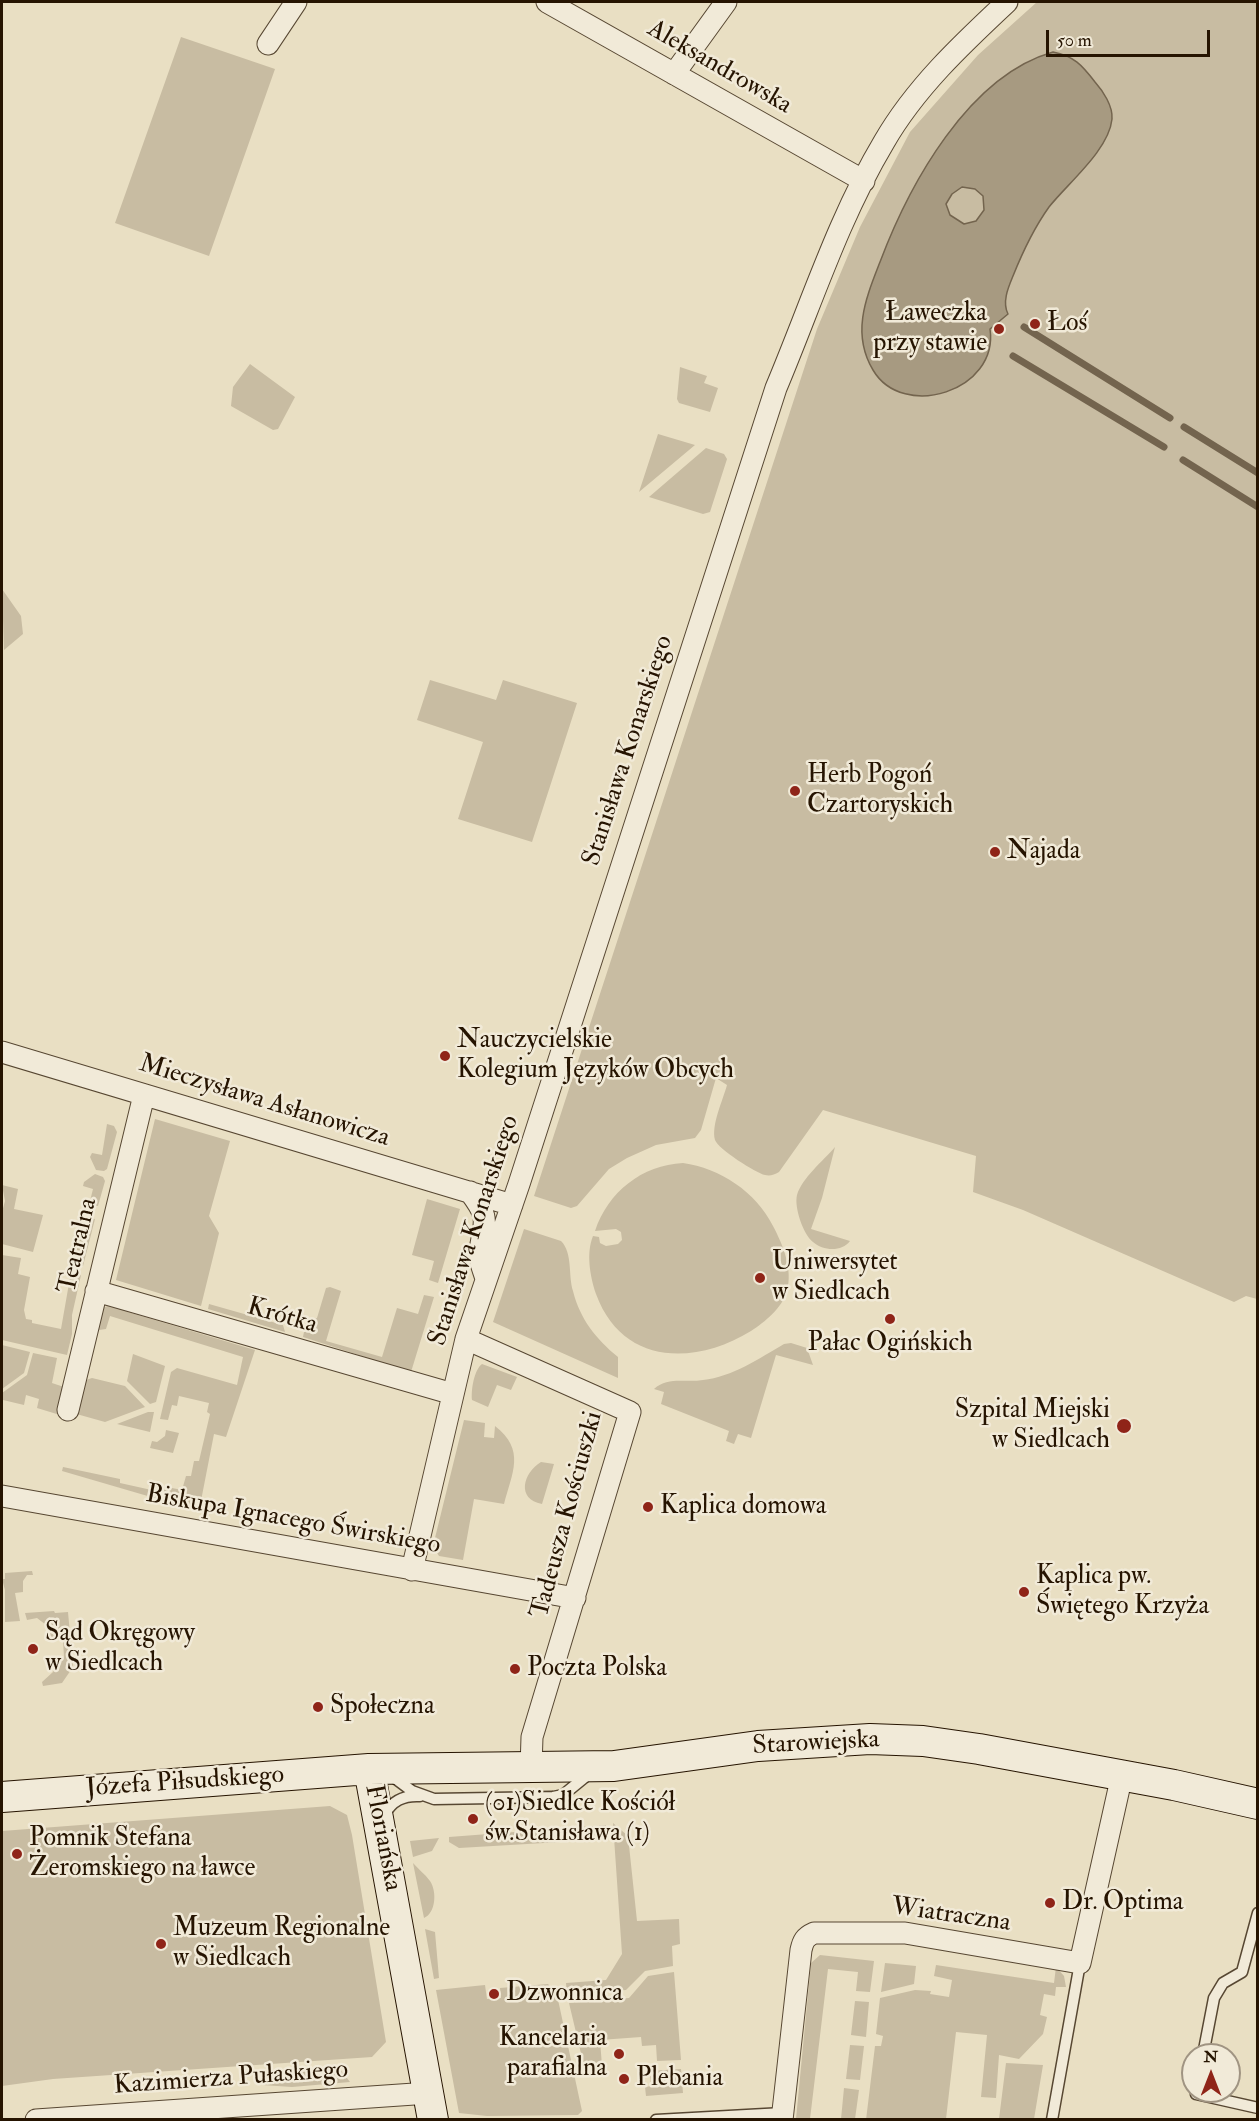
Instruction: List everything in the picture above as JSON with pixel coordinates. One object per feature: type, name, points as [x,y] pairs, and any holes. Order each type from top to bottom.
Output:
[{"type":"main road","name":"Starowiejska","points":[[377,1769],[600,1767],[758,1746],[870,1739],[923,1741],[1122,1775],[1257,1804]]},
{"type":"main road","name":"Józefa Piłsudskiego","points":[[2,1797],[377,1769]]},
{"type":"main road","name":"Floriańska","points":[[377,1769],[380,1830],[431,2106]]},
{"type":"street","points":[[268,44],[296,2]]},
{"type":"street","name":"Aleksandrowska","points":[[547,2],[864,181]]},
{"type":"street","points":[[674,74],[726,2]]},
{"type":"street","name":"Stanisława Konarskiego","points":[[412,1570],[466,1339],[512,1205],[776,388],[818,278],[884,142],[905,109],[959,47],[1007,2]]},
{"type":"street","name":"Mieczysława Asłanowicza","points":[[2,1052],[512,1205]]},
{"type":"street","name":"Teatralna","points":[[68,1410],[144,1095]]},
{"type":"street","points":[[470,1192],[484,1215],[485,1230],[479,1253],[486,1279]]},
{"type":"street","name":"Krótka","points":[[96,1291],[453,1394]]},
{"type":"street","name":"Tadeusza Kościuszki","points":[[466,1339],[630,1412],[532,1737],[531,1768]]},
{"type":"street","name":"Biskupa Ignacego Świrskiego","points":[[2,1496],[575,1598]]},
{"type":"street","points":[[1080,1963],[1122,1775]]},
{"type":"street","name":"Wiatraczna","points":[[782,2116],[801,1950],[803,1941],[808,1936],[814,1933],[905,1933],[1080,1963]]},
{"type":"street","name":"Kazimierza Pułaskiego","points":[[36,2120],[431,2106]]},
{"type":"lane","points":[[380,1830],[381,1820],[392,1803],[401,1798],[422,1796],[553,1797],[569,1791],[600,1767]]},
{"type":"lane","points":[[377,1769],[422,1796]]},
{"type":"lane","points":[[1205,2043],[1214,1998],[1223,1983],[1242,1972],[1257,1913]]},
{"type":"lane","points":[[1052,2120],[1080,1963]]},
{"type":"lane","points":[[1235,2103],[1257,2108]]},
{"type":"lane","points":[[656,2120],[782,2116]]},
{"type":"shaded area","points":[[1037,2],[1257,2],[1257,1299],[1246,1296],[1234,1302],[1023,1210],[973,1192],[976,1156],[823,1110],[779,1172],[774,1175],[760,1173],[730,1155],[715,1140],[716,1120],[727,1085],[716,1078],[701,1130],[695,1138],[656,1145],[627,1158],[609,1169],[577,1206],[571,1208],[534,1196],[817,329],[860,227],[910,132],[978,55]]},
{"type":"shaded area","points":[[181,37],[275,69],[209,256],[115,223]]},
{"type":"shaded area","points":[[1053,52],[1077,62],[1107,99],[1112,114],[1109,131],[1096,154],[1049,207],[1034,231],[1008,290],[1006,309],[1008,314],[990,329],[989,351],[980,369],[965,383],[946,392],[926,396],[905,394],[887,385],[873,370],[866,356],[862,329],[870,289],[907,200],[945,137],[994,84],[1022,65]],"holes":[[[962,187],[975,189],[983,196],[984,210],[976,221],[964,224],[950,215],[946,204],[952,194]]]},
{"type":"shaded area","points":[[250,364],[295,397],[278,429],[273,430],[231,406],[233,387]]},
{"type":"shaded area","points":[[680,367],[707,376],[704,383],[718,388],[710,412],[679,403],[677,399]]},
{"type":"shaded area","points":[[658,434],[695,445],[639,492]]},
{"type":"shaded area","points":[[706,448],[724,454],[727,459],[710,512],[703,514],[649,497]]},
{"type":"shaded area","points":[[2,589],[21,616],[23,634],[4,650]]},
{"type":"shaded area","points":[[430,680],[496,700],[503,680],[577,703],[532,842],[458,819],[483,742],[417,720]]},
{"type":"shaded area","points":[[155,1119],[230,1141],[209,1216],[219,1233],[201,1306],[116,1280]]},
{"type":"shaded area","points":[[107,1124],[114,1126],[117,1132],[107,1169],[96,1170],[90,1157],[92,1153],[102,1155]]},
{"type":"shaded area","points":[[835,1147],[822,1198],[811,1229],[850,1241],[847,1245],[837,1249],[827,1249],[817,1245],[809,1238],[800,1220],[796,1200],[803,1182]]},
{"type":"shaded area","points":[[683,1163],[723,1176],[747,1192],[757,1203],[766,1214],[780,1241],[788,1266],[789,1283],[785,1297],[777,1309],[751,1331],[706,1350],[684,1353],[662,1352],[641,1346],[623,1335],[608,1317],[594,1287],[590,1250],[593,1236],[599,1237],[600,1243],[606,1246],[618,1244],[622,1240],[621,1232],[616,1229],[595,1231],[608,1204],[618,1193],[641,1175],[654,1169]]},
{"type":"shaded area","points":[[95,1174],[103,1177],[105,1181],[98,1206],[89,1205],[93,1189],[83,1186],[84,1182]]},
{"type":"shaded area","points":[[2,1185],[18,1189],[14,1209],[43,1215],[33,1252],[2,1244],[2,1212],[5,1201]]},
{"type":"shaded area","points":[[427,1199],[460,1209],[438,1283],[429,1280],[434,1261],[412,1255]]},
{"type":"shaded area","points":[[85,1217],[95,1219],[83,1266],[73,1264]]},
{"type":"shaded area","points":[[524,1229],[561,1241],[565,1246],[569,1258],[572,1285],[580,1311],[590,1328],[618,1357],[618,1378],[493,1322]]},
{"type":"shaded area","points":[[2,1255],[21,1258],[18,1274],[30,1277],[24,1310],[26,1319],[32,1320],[32,1323],[61,1329],[71,1272],[81,1275],[72,1315],[72,1334],[67,1355],[2,1340]]},
{"type":"shaded area","points":[[326,1288],[341,1291],[326,1341],[382,1357],[397,1308],[418,1314],[424,1295],[434,1297],[411,1372],[303,1337],[306,1322],[317,1318]]},
{"type":"shaded area","points":[[113,1303],[127,1307],[128,1312],[255,1350],[226,1437],[214,1434],[199,1511],[62,1471],[63,1467],[120,1479],[120,1483],[156,1491],[157,1488],[166,1490],[167,1487],[182,1490],[186,1476],[191,1476],[194,1461],[199,1461],[210,1414],[207,1412],[209,1403],[179,1396],[177,1406],[172,1405],[168,1420],[160,1419],[171,1372],[177,1368],[237,1385],[243,1357],[110,1316],[106,1329],[99,1330],[97,1327],[103,1308]]},
{"type":"shaded area","points":[[209,1304],[283,1325],[285,1332],[208,1309]]},
{"type":"shaded area","points":[[791,1343],[807,1348],[813,1365],[776,1355],[751,1438],[738,1434],[734,1444],[726,1441],[729,1431],[661,1404],[664,1392],[654,1389],[671,1381],[696,1381],[725,1375],[784,1344]]},
{"type":"shaded area","points":[[2,1345],[30,1352],[24,1373],[2,1389]]},
{"type":"shaded area","points":[[33,1353],[57,1358],[52,1383],[67,1388],[60,1415],[37,1408],[39,1399],[26,1395],[24,1405],[3,1400],[2,1393],[27,1375]]},
{"type":"shaded area","points":[[133,1354],[165,1366],[156,1402],[150,1404],[127,1381]]},
{"type":"shaded area","points":[[482,1364],[517,1377],[511,1390],[497,1385],[488,1407],[472,1400],[474,1380]]},
{"type":"shaded area","points":[[92,1378],[125,1386],[145,1407],[105,1422],[73,1413],[86,1380]]},
{"type":"shaded area","points":[[148,1412],[154,1412],[150,1432],[117,1424]]},
{"type":"shaded area","points":[[464,1420],[485,1423],[484,1437],[494,1438],[495,1426],[511,1444],[514,1462],[504,1504],[474,1499],[463,1560],[439,1556],[433,1546]]},
{"type":"shaded area","points":[[166,1430],[179,1433],[173,1453],[150,1448],[152,1441],[157,1442],[165,1436]]},
{"type":"shaded area","points":[[541,1462],[554,1464],[542,1504],[528,1497],[525,1485],[530,1472]]},
{"type":"shaded area","points":[[32,1571],[33,1575],[27,1575],[23,1581],[23,1592],[15,1593],[20,1621],[5,1622],[5,1590],[2,1579],[5,1579],[5,1573]]},
{"type":"shaded area","points":[[54,1611],[55,1613],[68,1612],[73,1667],[62,1683],[43,1686],[42,1682],[53,1672],[51,1662],[61,1661],[64,1657],[63,1640],[59,1637],[49,1638],[50,1628],[37,1618],[27,1620],[25,1613]]},
{"type":"shaded area","points":[[330,1806],[347,1815],[352,1835],[386,2042],[372,2057],[53,2079],[2,2086],[2,1831]]},
{"type":"shaded area","points":[[613,1823],[628,1836],[637,1921],[679,1919],[680,1944],[672,1946],[673,1966],[645,1971],[626,1990],[567,1995],[566,1983],[606,1980],[622,1954]]},
{"type":"shaded area","points":[[606,1825],[606,1830],[595,1840],[459,1848],[449,1842],[449,1837]]},
{"type":"shaded area","points":[[439,1838],[432,1851],[413,1857],[410,1841]]},
{"type":"shaded area","points":[[413,1863],[430,1881],[434,1890],[433,1907],[424,1918]]},
{"type":"shaded area","points":[[425,1929],[435,1932],[439,1978],[434,1979]]},
{"type":"shaded area","points":[[820,1955],[874,1961],[870,1992],[856,1991],[858,1972],[828,1969],[810,2119],[796,2119],[811,1963]]},
{"type":"shaded area","points":[[885,1963],[916,1966],[914,1984],[881,1992]]},
{"type":"shaded area","points":[[936,1965],[1054,1983],[1056,1967],[1064,1976],[1066,1987],[1056,1987],[1055,1996],[1044,1994],[1040,2015],[1047,2017],[1043,2034],[1019,2059],[999,2055],[996,2098],[981,2097],[987,2035],[956,2032],[946,2119],[866,2120],[875,2046],[881,2046],[883,2036],[876,2034],[880,1998],[915,1990],[931,1991],[930,1994],[949,1997],[952,1980],[934,1976]]},
{"type":"shaded area","points":[[674,1972],[681,2060],[657,2061],[656,2045],[642,2046],[641,2037],[600,2040],[602,2066],[584,2066],[569,2003],[629,1998],[648,1976]]},
{"type":"shaded area","points":[[548,1984],[557,1995],[582,2111],[578,2115],[487,2116],[459,2113],[436,1990],[485,1985],[487,1999],[501,1998],[500,1988]]},
{"type":"shaded area","points":[[855,2001],[869,2002],[866,2037],[851,2035]]},
{"type":"shaded area","points":[[850,2045],[864,2046],[860,2080],[846,2079]]},
{"type":"shaded area","points":[[1006,2063],[1043,2065],[1034,2119],[999,2119]]},
{"type":"shaded area","points":[[340,2069],[350,2082],[292,2087],[262,2085],[268,2074]]},
{"type":"shaded area","points":[[681,2069],[683,2093],[646,2096],[645,2087],[651,2086],[650,2071]]},
{"type":"shaded area","points":[[844,2088],[859,2090],[855,2119],[841,2119]]},
{"type":"waterway","points":[[1024,327],[1170,418]]},
{"type":"waterway","points":[[1013,356],[1164,447]]},
{"type":"waterway","points":[[1184,427],[1258,473]]},
{"type":"waterway","points":[[1183,460],[1258,507]]},
{"type":"place","name":"Łoś","points":[[1035,324]]},
{"type":"place","name":"Ławeczka przy stawie","points":[[999,329]]},
{"type":"place","name":"Herb Pogoń Czartoryskich","points":[[795,791]]},
{"type":"place","name":"Najada","points":[[995,852]]},
{"type":"place","name":"Nauczycielskie Kolegium Języków Obcych","points":[[445,1056]]},
{"type":"place","name":"Uniwersytet w Siedlcach","points":[[760,1278]]},
{"type":"place","name":"Pałac Ogińskich","points":[[890,1319]]},
{"type":"place","name":"Szpital Miejski w Siedlcach","points":[[1124,1426]]},
{"type":"place","name":"Kaplica domowa","points":[[648,1507]]},
{"type":"place","name":"Kaplica pw. Świętego Krzyża","points":[[1024,1592]]},
{"type":"place","name":"Sąd Okręgowy w Siedlcach","points":[[33,1649]]},
{"type":"place","name":"Poczta Polska","points":[[515,1669]]},
{"type":"place","name":"Społeczna","points":[[318,1707]]},
{"type":"place","name":"(01)Siedlce Kościół św.Stanisława (1)","points":[[473,1819]]},
{"type":"place","name":"Pomnik Stefana Żeromskiego na ławce","points":[[17,1854]]},
{"type":"place","name":"Dr. Optima","points":[[1050,1903]]},
{"type":"place","name":"Muzeum Regionalne w Siedlcach","points":[[161,1944]]},
{"type":"place","name":"Dzwonnica","points":[[494,1994]]},
{"type":"place","name":"Kancelaria parafialna","points":[[619,2054]]},
{"type":"place","name":"Plebania","points":[[624,2079]]}]
